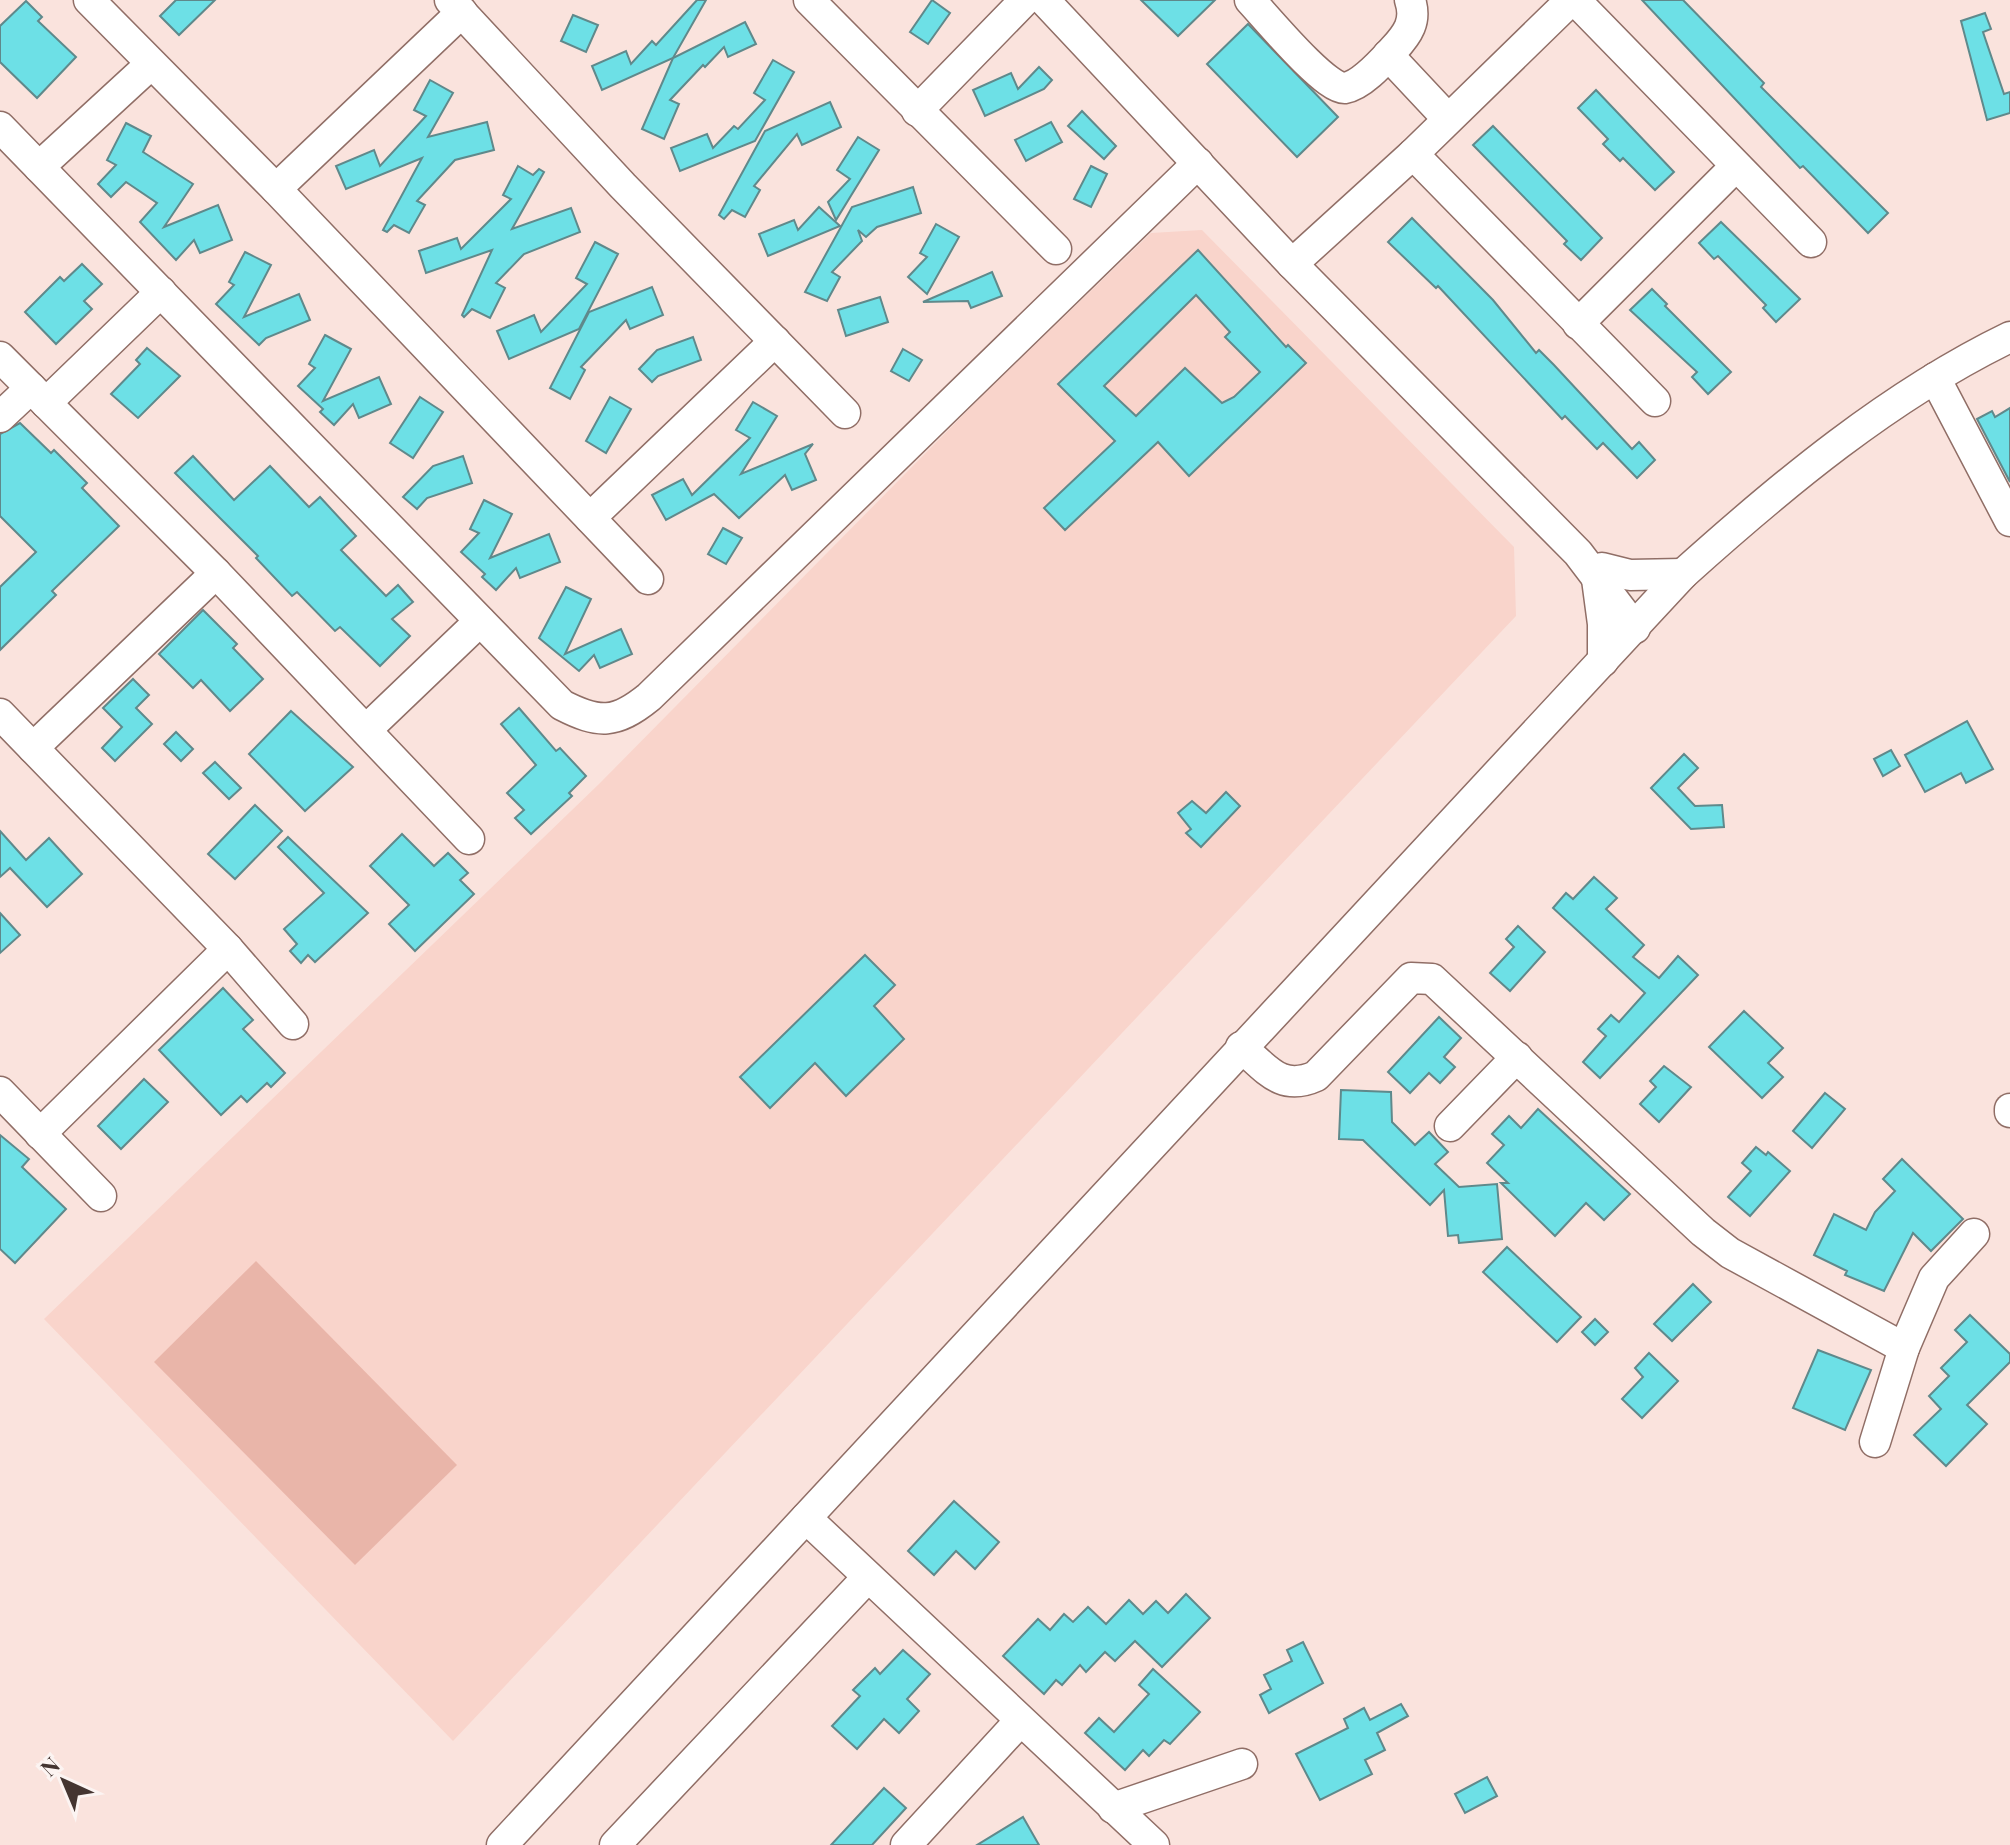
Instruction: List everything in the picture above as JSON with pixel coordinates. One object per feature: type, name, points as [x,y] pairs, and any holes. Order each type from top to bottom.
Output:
[{"type":"street","points":[[89,0],[276,189],[648,579]]},
{"type":"street","points":[[809,0],[1056,249]]},
{"type":"street","points":[[917,111],[1025,0]]},
{"type":"street","points":[[1044,0],[1292,264],[1643,619]]},
{"type":"street","points":[[1250,0],[1333,86],[1348,87],[1388,55],[1411,26],[1414,11],[1410,0]]},
{"type":"street","points":[[1292,264],[1413,154],[1573,0],[1811,242]]},
{"type":"street","points":[[276,189],[456,6],[623,186],[845,413]]},
{"type":"street","points":[[1388,55],[1448,119]]},
{"type":"street","points":[[39,167],[151,64]]},
{"type":"street","points":[[0,127],[562,705],[602,721],[629,713],[1198,163]]},
{"type":"street","points":[[1413,154],[1655,401]]},
{"type":"street","points":[[1578,324],[1736,166]]},
{"type":"street","points":[[0,417],[39,395],[161,292]]},
{"type":"street","points":[[502,1845],[1683,574],[1859,429],[1935,378],[2010,337]]},
{"type":"street","points":[[590,518],[775,341]]},
{"type":"street","points":[[0,357],[216,573],[469,839]]},
{"type":"street","points":[[1935,378],[2010,521]]},
{"type":"street","points":[[1592,567],[1630,575],[1683,574]]},
{"type":"street","points":[[1592,567],[1603,624],[1603,661]]},
{"type":"street","points":[[33,748],[216,573]]},
{"type":"street","points":[[366,730],[480,621]]},
{"type":"street","points":[[0,714],[228,949],[293,1024]]},
{"type":"street","points":[[40,1134],[228,949]]},
{"type":"street","points":[[1241,1047],[1284,1083],[1299,1084],[1316,1076],[1411,978],[1420,976],[1432,979],[1721,1246],[1904,1348]]},
{"type":"street","points":[[1450,1126],[1517,1057]]},
{"type":"street","points":[[0,1092],[101,1196]]},
{"type":"street","points":[[1875,1442],[1904,1348],[1934,1278],[1974,1234]]},
{"type":"street","points":[[806,1518],[1154,1845]]},
{"type":"street","points":[[615,1845],[868,1577]]},
{"type":"street","points":[[906,1845],[1020,1721]]},
{"type":"street","points":[[1113,1808],[1242,1764]]},
{"type":"shaded area","points":[[1202,230],[1514,547],[1516,616],[453,1741],[44,1319],[599,784],[979,399],[1151,233]]},
{"type":"shaded area","points":[[256,1261],[457,1465],[355,1565],[154,1362]]},
{"type":"building","points":[[176,0],[215,0],[179,35],[160,16]]},
{"type":"building","points":[[697,0],[706,0],[673,58],[602,90],[592,66],[626,51],[631,64],[652,41],[656,45]]},
{"type":"building","points":[[932,0],[950,13],[928,44],[910,32]]},
{"type":"building","points":[[1141,0],[1215,0],[1178,36]]},
{"type":"building","points":[[1642,0],[1683,0],[1764,83],[1761,87],[1888,213],[1868,233],[1803,166],[1800,168]]},
{"type":"building","points":[[26,1],[42,17],[38,21],[76,57],[37,98],[0,62],[0,26]]},
{"type":"building","points":[[1985,13],[1991,29],[1983,32],[2004,94],[2010,92],[2010,113],[1987,120],[1961,21]]},
{"type":"building","points":[[573,15],[598,25],[586,52],[561,41]]},
{"type":"building","points":[[745,22],[756,44],[728,57],[724,47],[705,67],[703,65],[670,100],[679,104],[664,139],[642,129],[673,58]]},
{"type":"building","points":[[1248,24],[1338,117],[1297,157],[1207,64]]},
{"type":"building","points":[[773,60],[794,72],[755,141],[680,171],[671,148],[707,134],[713,148],[734,126],[738,129],[765,100],[754,93]]},
{"type":"building","points":[[1039,67],[1052,80],[1044,89],[985,116],[973,90],[1011,73],[1018,89]]},
{"type":"building","points":[[430,80],[453,93],[428,137],[487,122],[494,150],[455,160],[417,201],[425,205],[409,233],[394,225],[387,232],[383,230],[422,158],[346,189],[336,166],[374,150],[380,166],[426,116],[414,110]]},
{"type":"building","points":[[1596,90],[1674,172],[1655,190],[1623,158],[1620,161],[1603,144],[1608,139],[1578,108]]},
{"type":"building","points":[[830,102],[841,127],[802,145],[797,134],[754,186],[760,190],[745,217],[732,210],[724,219],[719,215],[765,131]]},
{"type":"building","points":[[1082,111],[1116,146],[1104,159],[1068,126]]},
{"type":"building","points":[[1051,122],[1062,142],[1026,161],[1015,140]]},
{"type":"building","points":[[126,123],[151,136],[143,152],[193,184],[164,227],[218,205],[232,240],[200,253],[194,240],[176,260],[140,222],[157,203],[126,182],[111,197],[98,184],[116,165],[107,160]]},
{"type":"building","points":[[1493,126],[1602,238],[1581,260],[1564,244],[1567,241],[1473,145]]},
{"type":"building","points":[[858,137],[879,150],[836,220],[828,202],[850,179],[837,170]]},
{"type":"building","points":[[518,166],[533,175],[539,169],[544,172],[512,229],[571,208],[580,232],[524,254],[496,283],[505,288],[490,318],[472,309],[464,317],[462,315],[492,250],[426,273],[419,251],[457,238],[461,249],[511,199],[503,195]]},
{"type":"building","points":[[1091,166],[1107,174],[1091,207],[1074,199]]},
{"type":"building","points":[[913,187],[921,213],[877,227],[866,237],[858,230],[862,241],[832,272],[840,277],[827,301],[805,292],[852,207]]},
{"type":"building","points":[[819,207],[840,226],[768,256],[759,234],[794,220],[798,230]]},
{"type":"building","points":[[1412,218],[1493,300],[1536,353],[1539,350],[1554,365],[1632,449],[1639,442],[1655,460],[1637,478],[1603,443],[1597,449],[1565,416],[1562,419],[1438,286],[1436,288],[1388,242]]},
{"type":"building","points":[[1721,222],[1800,299],[1776,322],[1763,308],[1766,305],[1718,256],[1714,259],[1699,243]]},
{"type":"building","points":[[936,224],[959,237],[927,294],[908,277],[927,257],[920,253]]},
{"type":"building","points":[[595,242],[618,254],[579,329],[509,359],[497,331],[534,315],[541,332],[587,284],[576,278]]},
{"type":"building","points":[[1198,250],[1286,347],[1288,345],[1306,363],[1189,476],[1158,442],[1065,530],[1044,508],[1115,441],[1058,384]],"holes":[[[1196,295],[1230,332],[1225,337],[1260,372],[1234,397],[1222,403],[1185,368],[1136,416],[1104,386]]]},
{"type":"building","points":[[245,252],[271,265],[244,317],[299,294],[310,320],[266,338],[259,345],[216,304],[234,285],[229,282]]},
{"type":"building","points":[[82,264],[102,284],[84,301],[92,309],[56,344],[25,312],[60,277],[64,281]]},
{"type":"building","points":[[992,272],[1002,296],[971,308],[968,301],[923,302]]},
{"type":"building","points":[[652,287],[663,315],[630,329],[626,320],[581,367],[585,370],[570,399],[550,388],[589,312]]},
{"type":"building","points":[[1652,289],[1731,372],[1708,394],[1692,377],[1697,372],[1630,310]]},
{"type":"building","points":[[880,297],[888,322],[846,336],[838,310]]},
{"type":"building","points":[[325,335],[351,349],[323,401],[379,377],[391,404],[359,418],[353,404],[334,425],[320,412],[323,409],[298,386],[315,368],[309,364]]},
{"type":"building","points":[[693,337],[701,360],[658,376],[652,382],[639,369],[657,350]]},
{"type":"building","points":[[147,348],[180,376],[138,418],[111,394],[140,364],[136,360]]},
{"type":"building","points":[[903,349],[922,360],[909,381],[891,371]]},
{"type":"building","points":[[420,397],[443,412],[413,458],[390,443]]},
{"type":"building","points":[[610,397],[631,409],[606,453],[586,441]]},
{"type":"building","points":[[753,402],[777,416],[741,474],[813,444],[805,454],[816,480],[792,490],[785,475],[739,518],[714,494],[666,520],[652,495],[683,479],[692,495],[750,438],[736,430]]},
{"type":"building","points":[[2010,408],[2010,482],[1977,419],[1992,411],[1995,417]]},
{"type":"building","points":[[20,423],[51,453],[54,450],[87,483],[82,488],[119,526],[52,591],[56,595],[0,650],[0,587],[36,552],[0,516],[0,434]]},
{"type":"building","points":[[193,456],[234,500],[270,466],[309,507],[320,497],[356,536],[341,550],[386,596],[398,585],[413,602],[392,619],[410,636],[380,666],[340,627],[335,631],[297,592],[292,596],[256,558],[258,556],[175,473]]},
{"type":"building","points":[[463,456],[472,483],[427,498],[417,509],[403,497],[433,466]]},
{"type":"building","points":[[484,500],[512,514],[490,558],[549,534],[560,562],[520,578],[516,568],[496,590],[482,577],[485,574],[461,552],[479,533],[470,529]]},
{"type":"building","points":[[723,528],[742,538],[726,564],[708,554]]},
{"type":"building","points":[[566,587],[591,599],[565,654],[621,629],[632,654],[600,668],[594,655],[579,671],[539,638]]},
{"type":"building","points":[[203,610],[237,644],[233,648],[263,679],[230,711],[201,680],[193,688],[159,654]]},
{"type":"building","points":[[133,679],[149,695],[136,708],[152,724],[115,761],[102,748],[122,727],[103,708]]},
{"type":"building","points":[[519,708],[556,751],[560,748],[586,776],[569,793],[572,796],[531,834],[515,818],[524,810],[507,793],[536,765],[501,724]]},
{"type":"building","points":[[291,711],[353,767],[305,811],[249,754]]},
{"type":"building","points":[[1967,721],[1993,769],[1966,783],[1961,773],[1925,792],[1905,755]]},
{"type":"building","points":[[176,732],[193,749],[181,761],[164,744]]},
{"type":"building","points":[[1891,750],[1900,766],[1883,776],[1874,759]]},
{"type":"building","points":[[1684,754],[1698,768],[1678,788],[1695,806],[1722,805],[1724,827],[1691,829],[1651,788]]},
{"type":"building","points":[[215,762],[241,788],[229,799],[203,773]]},
{"type":"building","points":[[1226,792],[1240,806],[1201,847],[1186,833],[1191,829],[1178,813],[1192,801],[1206,813]]},
{"type":"building","points":[[255,805],[282,831],[235,879],[208,854]]},
{"type":"building","points":[[0,831],[26,860],[49,838],[82,874],[47,907],[10,868],[0,877]]},
{"type":"building","points":[[402,834],[434,866],[448,853],[468,873],[460,880],[474,894],[415,951],[389,924],[409,905],[370,866]]},
{"type":"building","points":[[288,837],[368,913],[315,962],[308,955],[301,963],[290,951],[297,944],[284,929],[324,893],[278,847]]},
{"type":"building","points":[[1594,877],[1617,898],[1606,909],[1644,945],[1633,957],[1659,978],[1678,956],[1698,975],[1600,1078],[1583,1062],[1606,1036],[1598,1029],[1611,1015],[1619,1022],[1645,993],[1553,908],[1566,893],[1573,899]]},
{"type":"building","points":[[0,913],[20,935],[0,953]]},
{"type":"building","points":[[1518,926],[1545,952],[1510,991],[1490,973],[1514,947],[1506,939]]},
{"type":"building","points":[[865,955],[895,985],[874,1006],[904,1039],[846,1096],[815,1063],[770,1108],[740,1077]]},
{"type":"building","points":[[223,988],[253,1020],[243,1029],[285,1073],[271,1087],[267,1083],[247,1102],[241,1096],[221,1115],[159,1050]]},
{"type":"building","points":[[1744,1011],[1783,1048],[1768,1063],[1783,1077],[1762,1098],[1709,1047]]},
{"type":"building","points":[[1439,1017],[1461,1038],[1444,1057],[1455,1067],[1440,1083],[1429,1073],[1410,1093],[1388,1072]]},
{"type":"building","points":[[1664,1066],[1691,1087],[1659,1122],[1640,1104],[1656,1087],[1650,1081]]},
{"type":"building","points":[[144,1079],[168,1102],[121,1149],[98,1126]]},
{"type":"building","points":[[1341,1090],[1391,1092],[1392,1122],[1415,1145],[1429,1132],[1448,1152],[1435,1164],[1459,1187],[1497,1184],[1502,1239],[1459,1243],[1458,1235],[1448,1236],[1444,1190],[1430,1205],[1363,1140],[1339,1139]]},
{"type":"building","points":[[1825,1093],[1845,1109],[1812,1148],[1793,1131]]},
{"type":"building","points":[[1538,1109],[1630,1194],[1604,1220],[1586,1203],[1555,1236],[1501,1183],[1508,1183],[1487,1163],[1504,1145],[1492,1134],[1509,1116],[1521,1128]]},
{"type":"building","points":[[0,1135],[29,1159],[22,1167],[66,1209],[15,1263],[0,1249]]},
{"type":"building","points":[[1756,1147],[1766,1155],[1768,1152],[1790,1171],[1750,1216],[1728,1197],[1751,1171],[1742,1163]]},
{"type":"building","points":[[1902,1159],[1963,1219],[1931,1251],[1913,1233],[1884,1291],[1845,1275],[1847,1271],[1814,1255],[1834,1214],[1866,1230],[1875,1212],[1895,1191],[1883,1179]]},
{"type":"building","points":[[1507,1247],[1581,1317],[1557,1342],[1483,1272]]},
{"type":"building","points":[[1693,1284],[1711,1302],[1672,1341],[1654,1324]]},
{"type":"building","points":[[1970,1315],[2010,1354],[2010,1362],[1967,1405],[1987,1424],[1946,1466],[1914,1435],[1941,1409],[1929,1396],[1949,1376],[1941,1368],[1967,1342],[1955,1330]]},
{"type":"building","points":[[1595,1319],[1608,1332],[1595,1345],[1582,1332]]},
{"type":"building","points":[[1818,1350],[1871,1370],[1845,1430],[1793,1408]]},
{"type":"building","points":[[1649,1353],[1678,1381],[1642,1418],[1622,1399],[1643,1377],[1635,1368]]},
{"type":"building","points":[[954,1501],[999,1542],[975,1569],[956,1551],[934,1575],[908,1551]]},
{"type":"building","points":[[1186,1594],[1210,1618],[1162,1667],[1135,1641],[1115,1661],[1105,1652],[1086,1672],[1080,1665],[1062,1685],[1056,1680],[1044,1694],[1003,1656],[1038,1619],[1050,1630],[1064,1614],[1073,1622],[1088,1607],[1106,1624],[1129,1600],[1143,1614],[1156,1601],[1168,1613]]},
{"type":"building","points":[[1303,1642],[1323,1683],[1269,1713],[1260,1695],[1271,1689],[1264,1675],[1292,1661],[1287,1650]]},
{"type":"building","points":[[903,1650],[930,1674],[907,1699],[919,1711],[899,1733],[884,1719],[857,1749],[832,1726],[860,1696],[853,1690],[875,1668],[880,1674]]},
{"type":"building","points":[[1153,1669],[1200,1712],[1170,1744],[1164,1740],[1149,1756],[1143,1750],[1125,1770],[1085,1733],[1099,1718],[1114,1732],[1149,1694],[1139,1685]]},
{"type":"building","points":[[1401,1704],[1408,1716],[1377,1733],[1385,1750],[1365,1760],[1372,1774],[1320,1800],[1296,1754],[1348,1728],[1344,1719],[1364,1708],[1370,1720]]},
{"type":"building","points":[[1487,1777],[1497,1796],[1465,1813],[1455,1794]]},
{"type":"building","points":[[884,1788],[906,1808],[872,1845],[831,1845]]},
{"type":"building","points":[[1023,1817],[1039,1845],[977,1845]]}]
